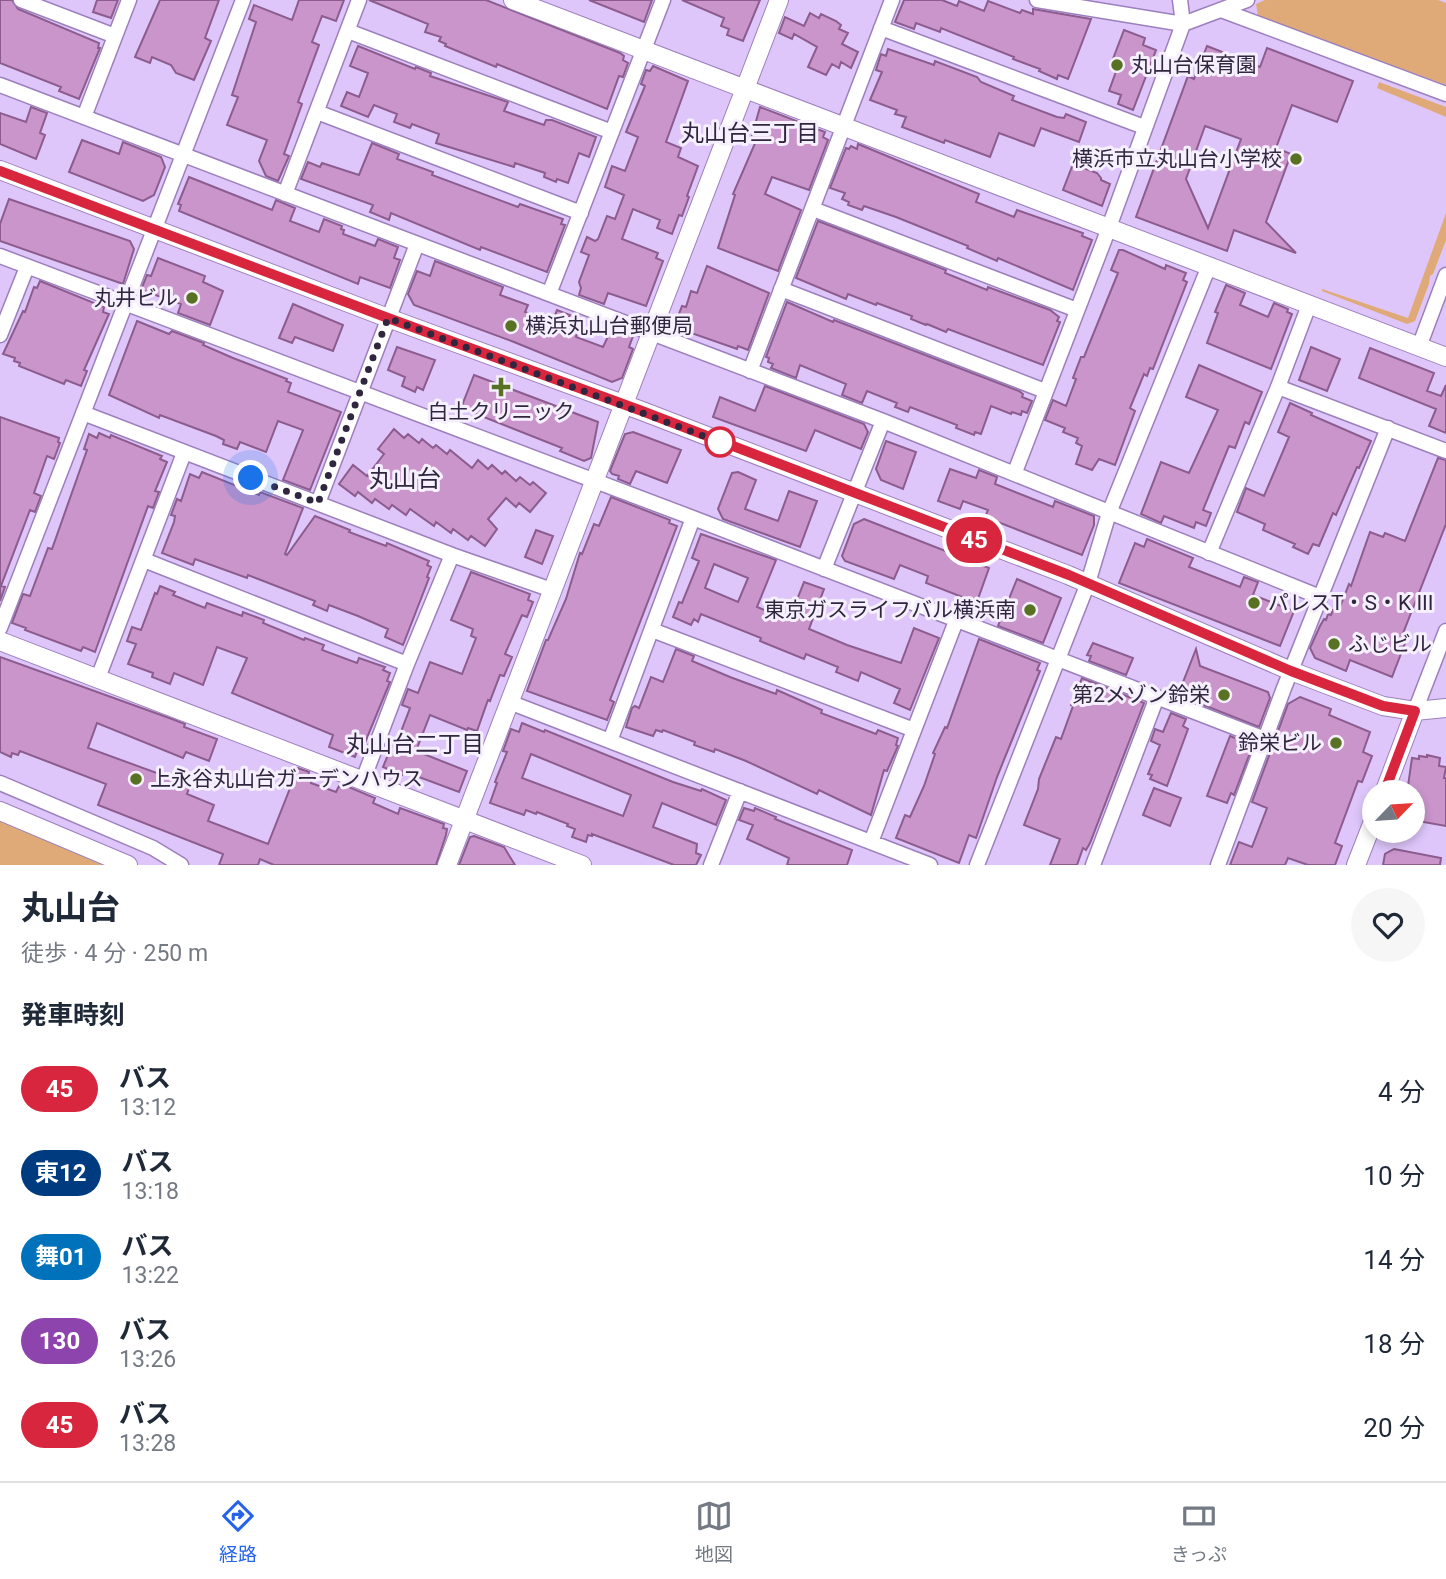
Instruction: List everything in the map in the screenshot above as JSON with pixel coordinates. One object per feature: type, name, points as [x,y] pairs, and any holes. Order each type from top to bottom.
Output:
[{"type":"street","points":[[21,0],[115,36]]},
{"type":"street","points":[[84,117],[129,0]]},
{"type":"street","points":[[0,628],[243,0]]},
{"type":"street","points":[[285,194],[359,0]]},
{"type":"street","points":[[513,0],[1446,357]]},
{"type":"street","points":[[550,294],[663,0]]},
{"type":"street","points":[[447,865],[779,0]]},
{"type":"street","points":[[750,371],[892,0]]},
{"type":"street","points":[[1037,0],[1183,24],[1247,0]]},
{"type":"street","points":[[1015,472],[1109,228],[1183,24],[1180,0]]},
{"type":"street","points":[[1221,10],[1446,94]]},
{"type":"street","points":[[881,28],[1144,127]]},
{"type":"street","points":[[348,31],[612,132]]},
{"type":"street","points":[[0,85],[1015,472],[1320,597]]},
{"type":"street","points":[[317,111],[581,213]]},
{"type":"street","points":[[0,170],[1088,583],[1291,671],[1383,706],[1415,711],[1446,708]]},
{"type":"street","points":[[813,209],[1077,310]]},
{"type":"street","points":[[318,503],[417,244]]},
{"type":"street","points":[[0,256],[693,517],[1265,739]]},
{"type":"street","points":[[977,865],[1088,583],[1110,513],[1209,266]]},
{"type":"street","points":[[0,335],[27,267]]},
{"type":"street","points":[[1419,346],[1446,275]]},
{"type":"street","points":[[781,289],[1045,391]]},
{"type":"street","points":[[1209,553],[1279,387],[1309,305]]},
{"type":"street","points":[[1279,387],[1446,451]]},
{"type":"street","points":[[83,413],[452,555],[552,590]]},
{"type":"street","points":[[824,569],[883,421]]},
{"type":"street","points":[[1218,865],[1291,671],[1388,428]]},
{"type":"street","points":[[98,678],[184,453]]},
{"type":"street","points":[[610,741],[693,517]]},
{"type":"street","points":[[363,780],[452,555]]},
{"type":"street","points":[[144,560],[407,664]]},
{"type":"street","points":[[871,842],[956,621]]},
{"type":"street","points":[[652,630],[914,730]]},
{"type":"street","points":[[1389,780],[1446,631]]},
{"type":"street","points":[[0,640],[582,865]]},
{"type":"street","points":[[1093,865],[1157,697]]},
{"type":"street","points":[[509,702],[930,865]]},
{"type":"street","points":[[0,783],[153,848],[181,865]]},
{"type":"street","points":[[711,865],[740,792]]},
{"type":"street","points":[[0,811],[128,865]]},
{"type":"street","points":[[1356,865],[1364,844]]},
{"type":"shaded area","points":[[1265,0],[1438,0],[1446,3],[1446,85],[1258,16],[1256,4]]},
{"type":"shaded area","points":[[1379,82],[1446,107],[1446,117],[1377,88]]},
{"type":"shaded area","points":[[1446,213],[1446,240],[1415,321],[1407,324],[1322,291],[1408,318]]},
{"type":"shaded area","points":[[0,816],[120,865],[0,865]]},
{"type":"building","points":[[0,0],[12,0],[18,9],[99,43],[100,48],[79,99],[59,91],[61,87],[0,63]]},
{"type":"building","points":[[97,0],[118,0],[111,18],[93,12]]},
{"type":"building","points":[[160,0],[219,0],[205,38],[211,41],[194,80],[176,73],[171,65],[152,57],[150,63],[135,57]]},
{"type":"building","points":[[299,0],[344,0],[336,21],[322,16],[312,42],[319,45],[298,102],[302,104],[284,154],[289,156],[278,181],[266,176],[259,161],[267,140],[227,125],[238,97],[232,95],[256,22],[249,19],[254,5],[292,20]]},
{"type":"building","points":[[369,0],[486,0],[620,53],[628,63],[623,77],[619,76],[607,109],[445,46],[446,44],[439,41],[441,37],[425,32],[428,24]]},
{"type":"building","points":[[589,0],[652,0],[644,22]]},
{"type":"building","points":[[682,0],[760,0],[743,41],[727,35],[729,29],[721,26],[724,18]]},
{"type":"building","points":[[904,0],[942,0],[957,6],[959,1],[984,11],[988,1],[1020,13],[1022,10],[1033,14],[1033,9],[1091,19],[1068,79],[1058,75],[1057,79],[1013,59],[1014,57],[941,28],[940,32],[916,23],[914,29],[895,22]]},
{"type":"building","points":[[810,13],[819,18],[821,14],[836,21],[841,25],[839,29],[848,33],[842,44],[858,52],[851,68],[841,62],[839,68],[832,64],[826,75],[808,67],[817,47],[794,34],[792,39],[779,33],[785,17],[804,26]]},
{"type":"building","points":[[1124,30],[1145,38],[1143,45],[1156,50],[1133,110],[1118,104],[1121,95],[1109,91],[1118,66],[1111,64]]},
{"type":"building","points":[[358,46],[431,73],[430,76],[508,102],[504,111],[544,125],[546,120],[552,120],[596,137],[589,157],[579,153],[568,183],[557,179],[556,182],[544,177],[545,173],[515,163],[514,167],[436,143],[439,134],[412,124],[410,128],[394,122],[397,114],[374,105],[368,117],[341,106],[347,92],[359,97],[368,73],[350,66]]},
{"type":"building","points":[[1207,46],[1260,67],[1267,48],[1353,81],[1337,122],[1292,105],[1276,148],[1291,154],[1266,222],[1296,253],[1234,230],[1227,251],[1136,217],[1188,76],[1194,79]],"holes":[[[1205,126],[1241,139],[1208,228],[1186,179]]]},
{"type":"building","points":[[888,49],[934,65],[935,61],[977,77],[981,82],[1014,96],[1012,100],[1057,117],[1064,118],[1066,114],[1086,122],[1079,142],[1041,128],[1034,146],[999,133],[990,157],[902,127],[906,117],[895,114],[897,110],[870,100],[882,72],[876,70],[881,54],[886,56]]},
{"type":"building","points":[[653,66],[688,81],[666,142],[681,148],[678,157],[698,166],[682,216],[679,215],[672,234],[657,228],[660,220],[633,209],[622,239],[658,253],[656,258],[663,261],[646,306],[608,293],[604,304],[579,295],[579,282],[589,255],[581,252],[587,237],[595,241],[598,239],[607,216],[615,219],[624,195],[605,187],[612,166],[625,171],[638,137],[626,132],[645,86],[641,84],[646,70],[650,71]]},
{"type":"building","points":[[31,107],[47,113],[40,133],[45,135],[36,159],[0,144],[0,113],[26,122]]},
{"type":"building","points":[[760,107],[825,132],[823,137],[828,140],[809,190],[772,177],[765,194],[801,210],[778,271],[718,248],[735,195],[733,194],[756,141],[751,139]]},
{"type":"building","points":[[82,140],[119,154],[123,142],[161,157],[165,167],[154,195],[143,201],[69,172]]},
{"type":"building","points":[[372,143],[399,154],[397,159],[433,172],[432,175],[518,207],[520,204],[563,219],[561,224],[565,225],[547,272],[481,247],[480,250],[391,213],[389,220],[370,212],[373,205],[301,179],[308,162],[320,167],[322,163],[359,175]]},
{"type":"building","points":[[858,144],[979,194],[976,202],[1014,217],[1017,210],[1083,233],[1082,236],[1092,240],[1073,290],[998,258],[997,261],[967,248],[968,246],[896,217],[864,206],[862,210],[848,205],[849,202],[842,199],[845,193],[830,188],[846,148],[851,146],[857,149]]},
{"type":"building","points":[[1073,164],[1097,173],[1101,180],[1110,184],[1102,206],[1063,190]]},
{"type":"building","points":[[189,177],[272,210],[276,200],[295,208],[290,221],[319,232],[324,219],[342,226],[343,234],[375,246],[378,239],[398,247],[394,258],[400,260],[390,288],[360,277],[358,284],[179,211],[181,205],[178,204]]},
{"type":"building","points":[[9,199],[130,241],[134,249],[123,284],[0,241],[0,224]]},
{"type":"building","points":[[818,221],[946,270],[945,273],[987,290],[988,287],[1050,310],[1059,317],[1057,321],[1060,322],[1043,365],[948,329],[946,332],[926,325],[911,319],[912,316],[877,303],[876,305],[848,294],[846,299],[796,278]]},
{"type":"building","points":[[1119,250],[1165,269],[1166,265],[1186,273],[1183,280],[1187,282],[1153,369],[1150,368],[1147,376],[1144,374],[1130,408],[1135,411],[1115,465],[1099,459],[1092,470],[1076,464],[1082,446],[1076,443],[1078,438],[1063,432],[1065,428],[1045,420],[1053,400],[1066,406],[1081,357],[1084,357],[1118,273],[1111,270]]},
{"type":"building","name":"丸井ビル","points":[[158,258],[205,276],[203,282],[223,291],[210,325],[178,313],[181,304],[141,290],[147,275],[151,276]]},
{"type":"building","points":[[435,261],[503,287],[500,295],[528,305],[525,312],[552,322],[557,310],[570,315],[565,326],[578,330],[576,337],[603,347],[612,328],[633,336],[629,347],[633,349],[622,378],[612,382],[414,305],[408,294],[417,271],[430,276]]},
{"type":"building","points":[[707,266],[769,293],[748,350],[738,346],[737,349],[674,327],[682,306],[686,307],[691,291],[697,293]]},
{"type":"building","points":[[40,281],[104,307],[103,312],[109,314],[84,370],[87,371],[81,386],[66,380],[64,384],[19,366],[20,363],[14,361],[15,358],[3,354],[23,311],[25,312],[34,287],[37,288]]},
{"type":"building","points":[[1226,285],[1245,293],[1240,305],[1268,317],[1274,303],[1288,309],[1287,312],[1292,314],[1271,369],[1207,343]]},
{"type":"building","points":[[787,302],[833,322],[834,320],[1019,391],[1023,394],[1022,397],[1032,401],[1027,413],[1022,411],[1021,415],[1011,414],[991,406],[981,434],[975,432],[974,435],[956,428],[957,425],[910,407],[908,412],[895,407],[897,403],[867,391],[862,403],[842,395],[846,384],[800,365],[796,378],[771,368],[773,364],[768,362],[769,358],[766,357]]},
{"type":"building","points":[[293,304],[343,325],[333,351],[295,337],[292,343],[279,338]]},
{"type":"building","points":[[137,321],[169,334],[172,331],[204,343],[203,345],[287,379],[286,381],[291,383],[288,392],[341,412],[310,490],[283,480],[303,430],[278,421],[266,452],[240,442],[237,449],[223,444],[224,440],[216,436],[160,415],[159,418],[109,395]]},
{"type":"building","points":[[397,347],[435,360],[423,390],[417,387],[415,392],[402,386],[405,377],[388,370]]},
{"type":"building","points":[[1311,347],[1340,359],[1327,391],[1299,380]]},
{"type":"building","points":[[1370,348],[1434,373],[1427,391],[1441,396],[1446,385],[1446,433],[1429,426],[1436,409],[1359,378]]},
{"type":"building","points":[[1199,365],[1262,392],[1249,424],[1245,422],[1235,448],[1229,446],[1203,510],[1211,513],[1206,526],[1196,522],[1194,528],[1164,516],[1161,523],[1141,514],[1161,462],[1189,473],[1218,410],[1186,397]]},
{"type":"building","points":[[474,375],[598,422],[591,458],[584,461],[560,451],[562,448],[461,408]]},
{"type":"building","points":[[765,386],[864,424],[868,432],[861,449],[815,430],[806,451],[713,417],[720,397],[755,411]]},
{"type":"building","points":[[1290,403],[1371,441],[1319,546],[1313,544],[1308,554],[1293,547],[1295,544],[1263,530],[1265,524],[1237,512],[1246,488],[1264,496],[1289,437],[1278,432]]},
{"type":"building","points":[[0,417],[59,438],[60,443],[54,459],[47,456],[34,493],[41,496],[35,512],[30,510],[1,586],[5,587],[0,601]]},
{"type":"building","points":[[394,429],[404,438],[408,434],[419,443],[422,439],[433,448],[436,445],[447,454],[450,450],[472,468],[478,460],[488,469],[492,465],[502,474],[505,471],[516,481],[520,477],[530,485],[533,482],[546,493],[530,512],[519,503],[516,507],[506,498],[488,519],[497,529],[485,546],[471,536],[468,540],[453,529],[451,533],[436,522],[434,526],[410,509],[406,515],[392,505],[389,509],[375,499],[372,503],[358,492],[355,496],[339,484],[353,465],[367,476],[384,454],[378,449]]},
{"type":"building","points":[[633,432],[681,450],[667,483],[636,471],[630,484],[618,479],[619,476],[610,471],[625,434]]},
{"type":"building","points":[[99,433],[110,438],[111,435],[162,456],[160,459],[167,462],[155,491],[159,492],[153,508],[148,506],[95,652],[83,647],[81,651],[12,623],[23,594],[30,596],[48,548],[52,549],[87,450],[84,449],[89,434],[97,438]]},
{"type":"building","points":[[886,441],[916,452],[903,489],[881,480],[876,469]]},
{"type":"building","points":[[1438,458],[1446,460],[1446,524],[1402,636],[1407,638],[1392,677],[1350,660],[1346,671],[1315,658],[1310,648],[1324,619],[1326,620],[1328,614],[1331,615],[1333,610],[1338,612],[1349,584],[1351,586],[1370,532],[1383,537],[1385,533],[1405,541]]},
{"type":"building","points":[[950,469],[976,478],[979,470],[997,477],[995,484],[1053,507],[1055,501],[1094,516],[1094,525],[1082,555],[985,517],[988,510],[963,501],[960,509],[938,501]]},
{"type":"building","points":[[202,472],[259,495],[260,492],[303,508],[285,554],[287,555],[315,516],[350,530],[349,532],[386,546],[387,543],[429,561],[429,578],[403,645],[385,637],[388,629],[358,616],[329,605],[327,611],[313,605],[315,601],[248,575],[247,578],[195,559],[193,565],[162,553],[174,522],[175,516],[171,515],[177,499],[181,501],[190,474],[199,478]]},
{"type":"building","points":[[738,472],[756,480],[745,509],[778,521],[789,491],[817,501],[800,547],[723,519],[718,509],[732,473]]},
{"type":"building","points":[[611,497],[670,520],[669,523],[677,526],[610,700],[614,702],[607,720],[527,691],[546,640],[566,599],[580,553],[582,554],[594,524],[599,526]]},
{"type":"building","points":[[864,519],[989,568],[974,610],[962,606],[965,598],[926,583],[928,576],[900,565],[894,579],[845,561],[842,556],[854,524]]},
{"type":"building","points":[[536,530],[553,536],[542,564],[525,557]]},
{"type":"building","points":[[701,534],[776,560],[757,607],[789,620],[804,582],[824,589],[809,629],[901,663],[914,628],[939,638],[910,710],[894,703],[900,689],[861,672],[858,681],[836,672],[838,667],[806,654],[804,659],[701,614],[698,622],[694,619],[691,625],[673,617],[679,602],[682,603],[699,561],[692,558]],"holes":[[[714,564],[748,578],[738,602],[705,588]]]},
{"type":"building","points":[[1147,539],[1193,558],[1189,567],[1240,587],[1244,577],[1258,582],[1253,595],[1294,611],[1280,646],[1119,583],[1135,543],[1144,547]]},
{"type":"building","points":[[471,572],[530,594],[528,600],[533,602],[527,617],[522,615],[505,654],[512,657],[504,676],[500,675],[490,701],[488,700],[477,731],[467,730],[430,715],[416,751],[467,771],[459,792],[403,771],[402,775],[383,767],[392,745],[395,747],[410,708],[402,705],[408,689],[418,693],[430,662],[462,674],[476,638],[471,636],[473,629],[451,620]]},
{"type":"building","name":"東京ガスライフバル横浜南","points":[[1017,579],[1061,598],[1043,643],[998,626]]},
{"type":"building","points":[[160,586],[175,592],[173,595],[205,608],[207,603],[242,616],[243,612],[264,620],[263,623],[324,645],[322,650],[357,663],[359,658],[385,667],[383,670],[390,673],[387,681],[390,682],[364,745],[360,743],[355,757],[329,747],[333,735],[232,693],[247,658],[217,647],[203,685],[174,673],[170,684],[152,677],[153,673],[128,664],[136,644],[127,641],[132,627],[141,630]]},
{"type":"building","points":[[979,639],[1040,663],[1037,670],[1040,671],[997,777],[976,838],[969,835],[959,863],[896,838],[905,815],[910,817],[924,786],[935,754],[933,753],[945,727],[947,728]]},
{"type":"building","points":[[1093,643],[1133,658],[1126,675],[1089,661],[1091,656],[1087,655]]},
{"type":"building","points":[[676,649],[694,656],[692,661],[730,677],[776,694],[777,690],[822,710],[821,713],[876,734],[878,730],[898,738],[898,746],[887,771],[884,770],[871,815],[819,790],[817,794],[746,761],[715,749],[714,752],[694,745],[695,742],[663,730],[656,730],[653,736],[626,727],[632,708],[639,708],[651,677],[663,682]]},
{"type":"building","name":"第2メゾン鈴栄","points":[[1196,649],[1200,666],[1268,692],[1270,698],[1259,727],[1178,695]]},
{"type":"building","points":[[0,657],[172,719],[185,724],[184,727],[217,739],[209,761],[186,752],[183,758],[97,723],[88,748],[190,785],[187,794],[214,805],[208,821],[268,844],[298,768],[309,772],[311,783],[336,792],[339,786],[343,788],[344,785],[375,798],[373,803],[398,814],[400,808],[444,824],[446,835],[436,865],[274,865],[260,859],[258,865],[219,865],[223,854],[98,805],[106,784],[20,751],[18,755],[12,753],[11,757],[0,752]]},
{"type":"building","points":[[1082,678],[1144,703],[1086,850],[1083,848],[1077,865],[1050,865],[1060,839],[1024,825],[1038,789],[1039,779],[1056,737],[1061,739]]},
{"type":"building","points":[[1300,697],[1331,709],[1329,715],[1370,732],[1363,752],[1372,756],[1362,782],[1358,781],[1335,843],[1342,846],[1335,865],[1308,865],[1288,858],[1285,865],[1230,865],[1239,842],[1252,847],[1267,808],[1252,802],[1288,704]]},
{"type":"building","points":[[1171,713],[1186,719],[1183,726],[1188,729],[1167,786],[1150,779],[1152,775],[1148,774],[1160,745],[1151,741],[1155,729],[1163,732]]},
{"type":"building","points":[[522,723],[544,732],[545,730],[673,782],[701,791],[702,789],[726,800],[716,825],[662,803],[653,827],[697,844],[696,853],[701,855],[696,865],[674,865],[592,834],[588,835],[586,842],[572,837],[575,829],[567,826],[568,824],[537,812],[536,814],[526,810],[524,815],[490,803],[507,752],[503,751],[511,729],[519,732]],"holes":[[[531,754],[631,795],[623,816],[522,778]]]},
{"type":"building","points":[[1230,736],[1253,745],[1234,795],[1231,793],[1227,803],[1207,796]]},
{"type":"building","points":[[1412,758],[1440,758],[1439,766],[1446,767],[1446,826],[1425,822],[1425,780],[1409,780]]},
{"type":"building","points":[[1154,788],[1181,798],[1170,826],[1143,815]]},
{"type":"building","points":[[744,808],[754,811],[755,808],[776,817],[775,819],[852,850],[847,865],[787,865],[789,858],[747,839],[753,825],[739,820]]},
{"type":"building","points":[[470,837],[504,847],[515,865],[459,865]]},
{"type":"building","points":[[1394,849],[1441,858],[1440,865],[1383,865],[1385,854]]},
{"type":"bus line","name":"45","points":[[0,171],[642,411],[1069,575],[1291,671],[1383,706],[1415,711],[1389,780]]},
{"type":"place","name":"丸山台保育園","points":[[1117,65]]},
{"type":"place","name":"横浜市立丸山台小学校","points":[[1296,159]]},
{"type":"place","name":"丸井ビル","points":[[192,298]]},
{"type":"place","name":"横浜丸山台郵便局","points":[[511,326]]},
{"type":"place","name":"白土クリニック","points":[[501,387]]},
{"type":"place","name":"パレスT・S・K III","points":[[1254,603]]},
{"type":"place","name":"東京ガスライフバル横浜南","points":[[1030,610]]},
{"type":"place","name":"ふじビル","points":[[1334,644]]},
{"type":"place","name":"第2メゾン鈴栄","points":[[1224,695]]},
{"type":"place","name":"鈴栄ビル","points":[[1336,743]]},
{"type":"place","name":"上永谷丸山台ガーデンハウス","points":[[136,779]]},
{"type":"district","name":"丸山台三丁目","points":[[750,133]]},
{"type":"district","name":"丸山台","points":[[405,479]]},
{"type":"district","name":"丸山台二丁目","points":[[415,744]]},
{"type":"route","points":[[251,478],[318,503],[388,318],[720,442]]}]
